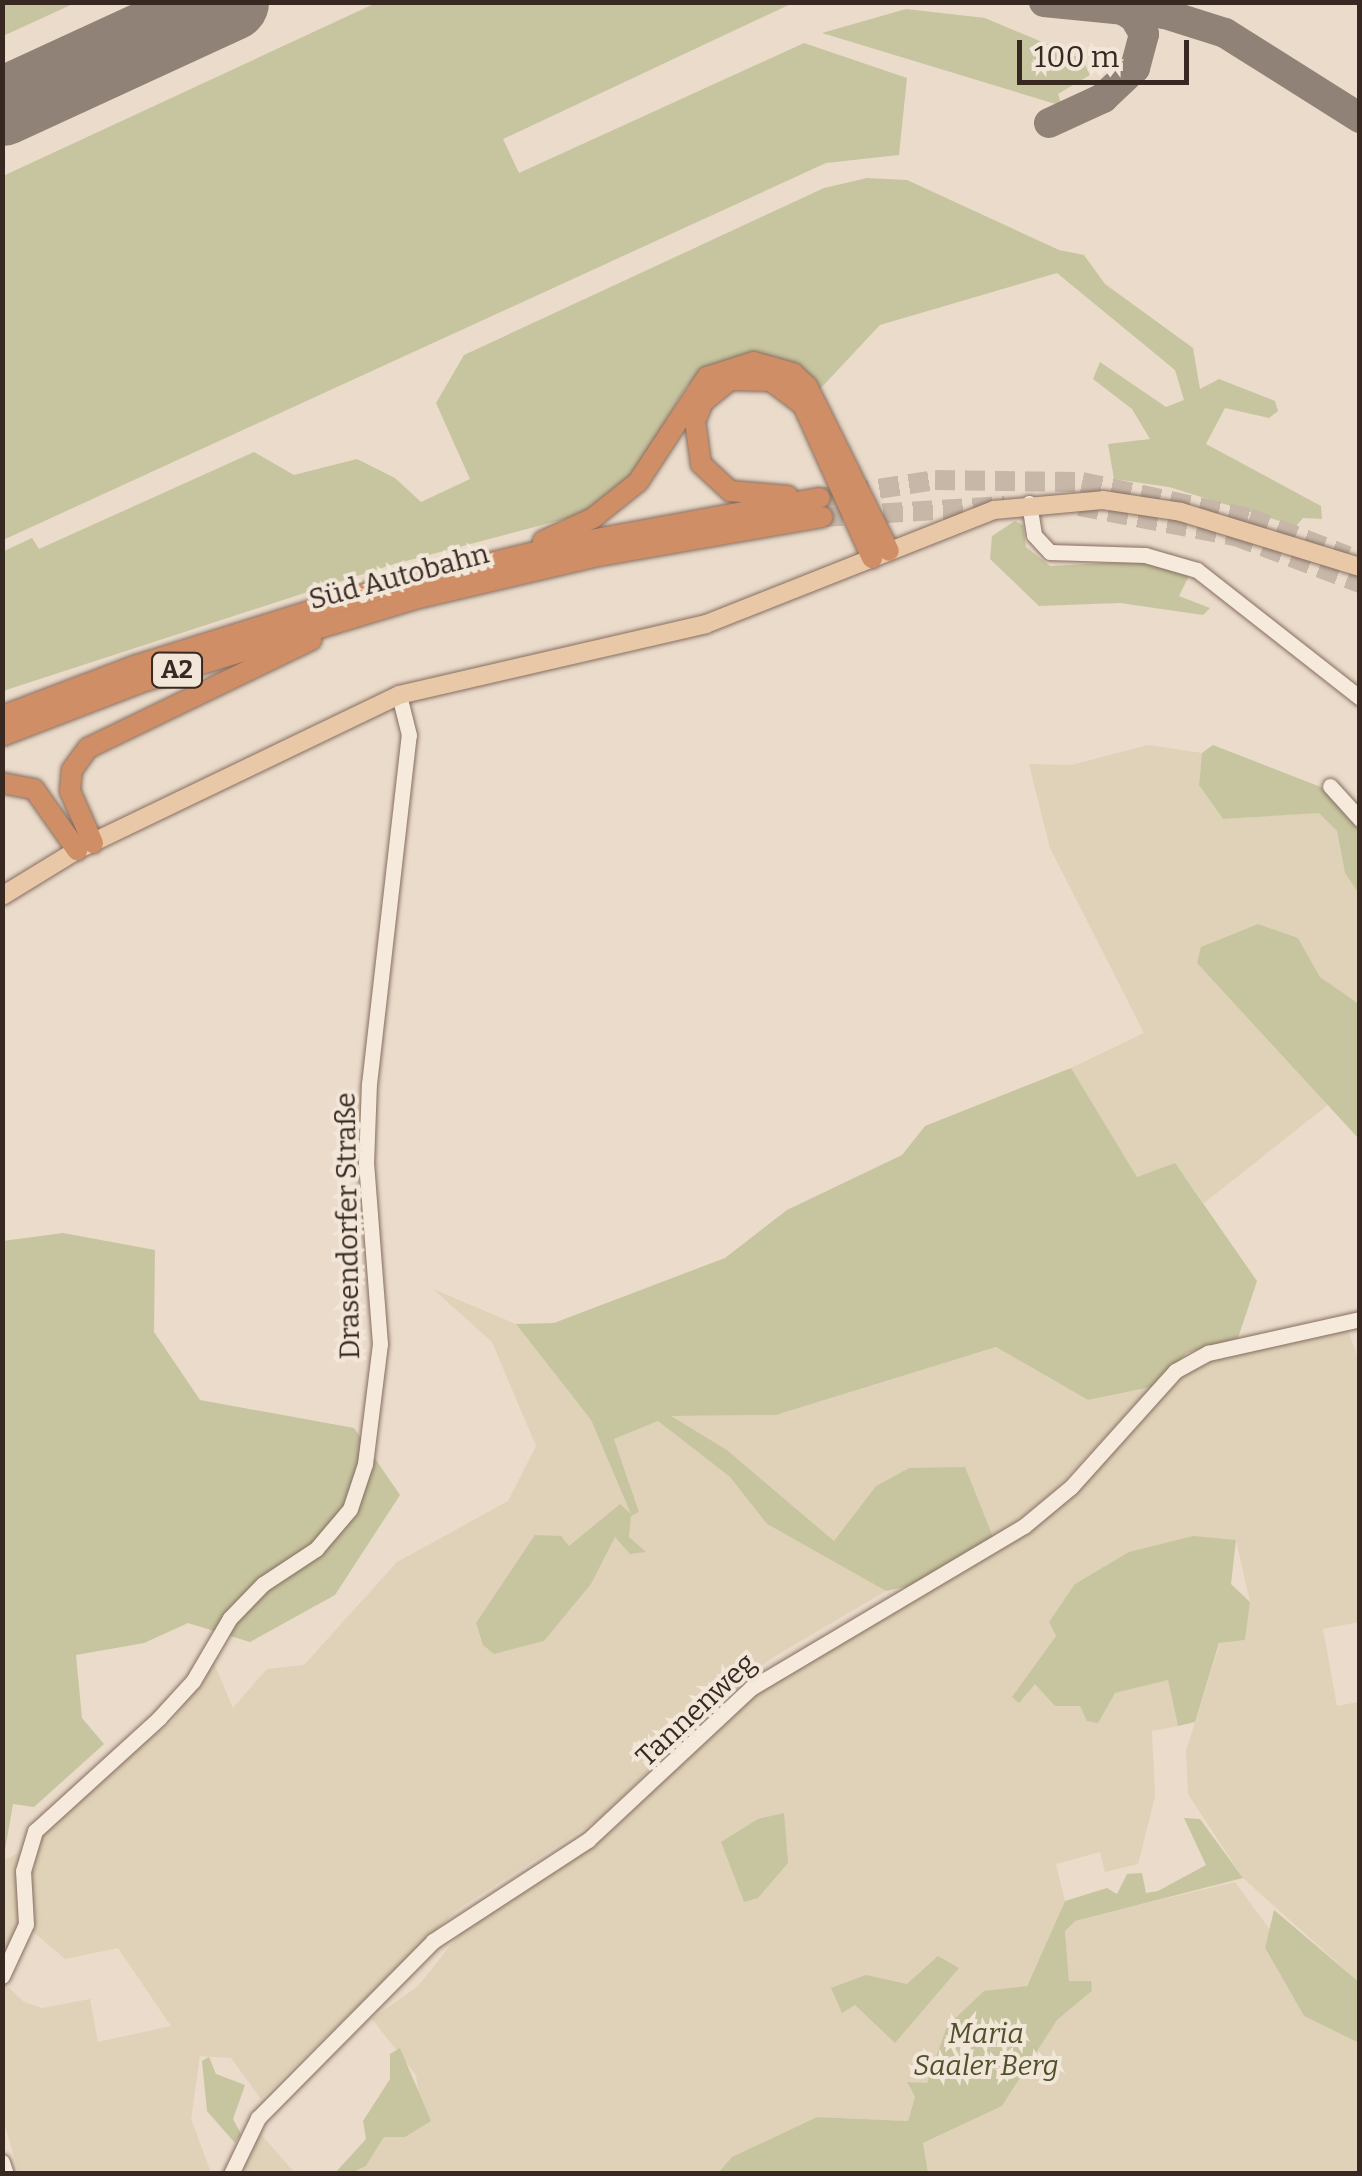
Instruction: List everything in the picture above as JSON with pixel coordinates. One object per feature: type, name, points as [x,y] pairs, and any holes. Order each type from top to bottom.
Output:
[{"type":"highway","points":[[504,558],[616,503],[654,460],[694,390],[721,369],[754,362],[793,373],[807,386],[881,554]]},
{"type":"highway","points":[[821,508],[730,491],[709,476],[694,443],[703,402],[730,380],[748,376],[786,388],[819,432],[881,554]]},
{"type":"highway","name":"Süd Autobahn","points":[[2,716],[227,635],[504,558],[821,508]]},
{"type":"highway","name":"Süd Autobahn","points":[[2,736],[139,683],[356,615],[599,556],[821,508]]},
{"type":"highway","points":[[85,847],[70,791],[72,770],[88,748],[356,615]]},
{"type":"highway","points":[[2,784],[34,789],[85,847]]},
{"type":"main road","points":[[2,896],[85,847],[399,695],[706,624],[957,521],[1029,503],[1103,500],[1181,512],[1360,567]]},
{"type":"street","points":[[1029,503],[1034,536],[1050,552],[1145,556],[1197,570],[1360,698]]},
{"type":"street","name":"Drasendorfer Straße","points":[[2,1976],[26,1924],[23,1871],[35,1831],[159,1718],[193,1681],[230,1618],[263,1584],[316,1549],[350,1509],[365,1464],[380,1344],[366,1164],[369,1084],[409,735],[399,695]]},
{"type":"street","points":[[1330,786],[1360,819]]},
{"type":"street","name":"Tannenweg","points":[[231,2174],[258,2118],[432,1942],[614,1819],[751,1688],[1024,1526],[1071,1487],[1175,1370],[1208,1353],[1360,1319]]},
{"type":"street","points":[[2,2162],[6,2174]]},
{"type":"shaded area","points":[[1148,745],[1202,753],[1199,785],[1223,819],[1319,812],[1337,831],[1345,873],[1359,894],[1359,1004],[1320,977],[1298,938],[1197,963],[1329,1104],[1204,1203],[1175,1164],[1137,1177],[1071,1068],[1144,1033],[1050,848],[1029,764],[1071,765]]},
{"type":"shaded area","points":[[433,1289],[516,1324],[591,1420],[632,1515],[639,1512],[614,1439],[658,1421],[730,1477],[767,1524],[886,1591],[772,1658],[728,1691],[602,1817],[457,1910],[261,2099],[231,2058],[200,2056],[191,2119],[211,2173],[19,2173],[3,2119],[4,1983],[24,2002],[42,2008],[90,1999],[98,2042],[171,2026],[118,1948],[65,1959],[30,1929],[32,1857],[44,1826],[81,1787],[170,1724],[214,1663],[233,1708],[267,1669],[304,1665],[397,1562],[508,1501],[536,1446],[492,1342]]},
{"type":"shaded area","points":[[1346,1325],[1359,1361],[1359,1622],[1323,1629],[1337,1706],[1359,1702],[1359,1982],[1243,1878],[1188,1794],[1186,1751],[1220,1643],[1245,1640],[1250,1602],[1236,1540],[1056,1636],[1013,1697],[1035,1684],[1115,1693],[1168,1679],[1178,1726],[1152,1731],[1155,1796],[1138,1864],[1105,1872],[1100,1852],[1056,1864],[1065,1901],[1026,1987],[984,1991],[948,2026],[927,2083],[907,2083],[915,2097],[908,2121],[817,2117],[733,2157],[718,2173],[352,2174],[366,2166],[384,2137],[406,2137],[420,2105],[416,2075],[372,2019],[418,1986],[462,1931],[613,1830],[754,1690],[998,1549],[1180,1374],[1224,1355]]},
{"type":"shaded area","points":[[996,1347],[1088,1400],[1151,1387],[1055,1490],[994,1539],[965,1468],[909,1468],[876,1486],[835,1542],[727,1450],[669,1416],[776,1415]]},
{"type":"shaded area","points":[[19,1853],[19,1926],[2,1961],[2,1861]]},
{"type":"shaded area","points":[[1235,1882],[1270,1930],[1265,1949],[1304,2016],[1359,2043],[1359,2173],[928,2173],[923,2143],[1002,2106],[1057,2020],[1092,1991],[1069,1982],[1065,1930],[1075,1920]]},
{"type":"shaded area","points":[[257,2130],[295,2173],[241,2174]]},
{"type":"green space","points":[[3,2],[75,2],[75,3],[3,36]]},
{"type":"green space","points":[[376,3],[793,3],[503,139],[519,173],[804,43],[907,78],[899,155],[826,163],[3,540],[3,176]]},
{"type":"green space","points":[[906,9],[985,18],[1082,59],[1090,75],[1058,94],[1062,106],[822,33]]},
{"type":"green space","points":[[867,178],[907,180],[1059,250],[1084,255],[1105,284],[1193,348],[1200,389],[1219,379],[1275,401],[1278,411],[1269,418],[1225,408],[1206,444],[1321,506],[1322,519],[1303,518],[1296,526],[1169,487],[1114,479],[1108,444],[1150,439],[1132,409],[1093,379],[1100,362],[1166,407],[1184,400],[1175,370],[1057,273],[880,325],[819,390],[779,358],[750,354],[704,370],[686,387],[633,477],[580,515],[391,565],[3,691],[2,552],[32,538],[39,549],[254,452],[294,475],[357,459],[395,478],[421,502],[470,479],[436,403],[464,355],[824,188]]},
{"type":"green space","points":[[1015,521],[1023,525],[1026,547],[1050,566],[1142,561],[1190,574],[1179,596],[1210,608],[1203,615],[1120,603],[1039,606],[990,559],[992,536]]},
{"type":"green space","points":[[1213,745],[1326,789],[1359,826],[1359,894],[1345,873],[1337,831],[1319,813],[1223,819],[1199,785],[1202,753]]},
{"type":"green space","points":[[1258,924],[1298,938],[1320,977],[1359,1004],[1359,1139],[1197,963],[1201,947]]},
{"type":"green space","points":[[1071,1068],[1137,1177],[1175,1163],[1257,1281],[1238,1338],[1187,1353],[1151,1387],[1088,1400],[996,1347],[776,1415],[671,1416],[727,1450],[834,1541],[876,1486],[909,1468],[965,1467],[994,1539],[909,1586],[886,1591],[767,1524],[730,1477],[658,1421],[614,1439],[639,1512],[631,1516],[629,1537],[646,1552],[630,1554],[615,1537],[591,1584],[544,1641],[494,1654],[483,1645],[476,1623],[535,1535],[561,1536],[569,1546],[620,1504],[631,1514],[591,1420],[516,1324],[554,1323],[725,1258],[787,1210],[902,1155],[925,1126]]},
{"type":"green space","points":[[63,1233],[155,1250],[154,1332],[200,1400],[354,1428],[400,1495],[335,1595],[250,1642],[188,1623],[144,1643],[76,1655],[82,1718],[104,1744],[34,1807],[13,1804],[3,1861],[3,1241]]},
{"type":"green space","points":[[1193,1536],[1236,1540],[1231,1584],[1250,1602],[1245,1640],[1219,1643],[1195,1722],[1178,1726],[1168,1680],[1115,1693],[1098,1723],[1087,1721],[1080,1706],[1055,1706],[1035,1684],[1019,1703],[1012,1697],[1056,1636],[1049,1622],[1075,1584],[1129,1552]]},
{"type":"green space","points":[[784,1813],[788,1863],[758,1898],[744,1902],[721,1842],[758,1819]]},
{"type":"green space","name":"Maria Saaler Berg","points":[[1184,1818],[1200,1819],[1243,1878],[1075,1921],[1065,1931],[1069,1981],[1091,1981],[1092,1991],[1057,2020],[1002,2106],[923,2143],[928,2173],[718,2173],[732,2157],[817,2117],[908,2121],[915,2097],[907,2082],[927,2083],[947,2026],[984,1991],[1027,1986],[1065,1901],[1107,1888],[1117,1894],[1127,1874],[1142,1873],[1146,1893],[1158,1891],[1206,1865]]},
{"type":"green space","points":[[1274,1910],[1359,1982],[1359,2043],[1304,2016],[1265,1948]]},
{"type":"green space","points":[[938,1956],[959,1968],[895,2043],[855,2005],[842,2013],[831,1988],[866,1975],[907,1984]]},
{"type":"green space","points":[[400,2048],[431,2121],[405,2137],[384,2137],[366,2166],[352,2173],[335,2173],[366,2139],[363,2121],[390,2079],[390,2054]]},
{"type":"green space","points":[[209,2057],[216,2074],[245,2085],[233,2119],[241,2134],[235,2143],[207,2111],[202,2061]]},
{"type":"taxiway","points":[[1044,2],[1165,14],[1225,33],[1360,118]]},
{"type":"taxiway","points":[[1049,123],[1103,98],[1135,68],[1144,34],[1134,17],[1119,8]]},
{"type":"runway","points":[[2,107],[230,2]]},
{"type":"tunnel","points":[[820,498],[935,480],[1082,482],[1249,518],[1348,556]]},
{"type":"tunnel","points":[[823,517],[1005,506]]},
{"type":"tunnel","points":[[1079,506],[1235,536],[1360,583]]}]
